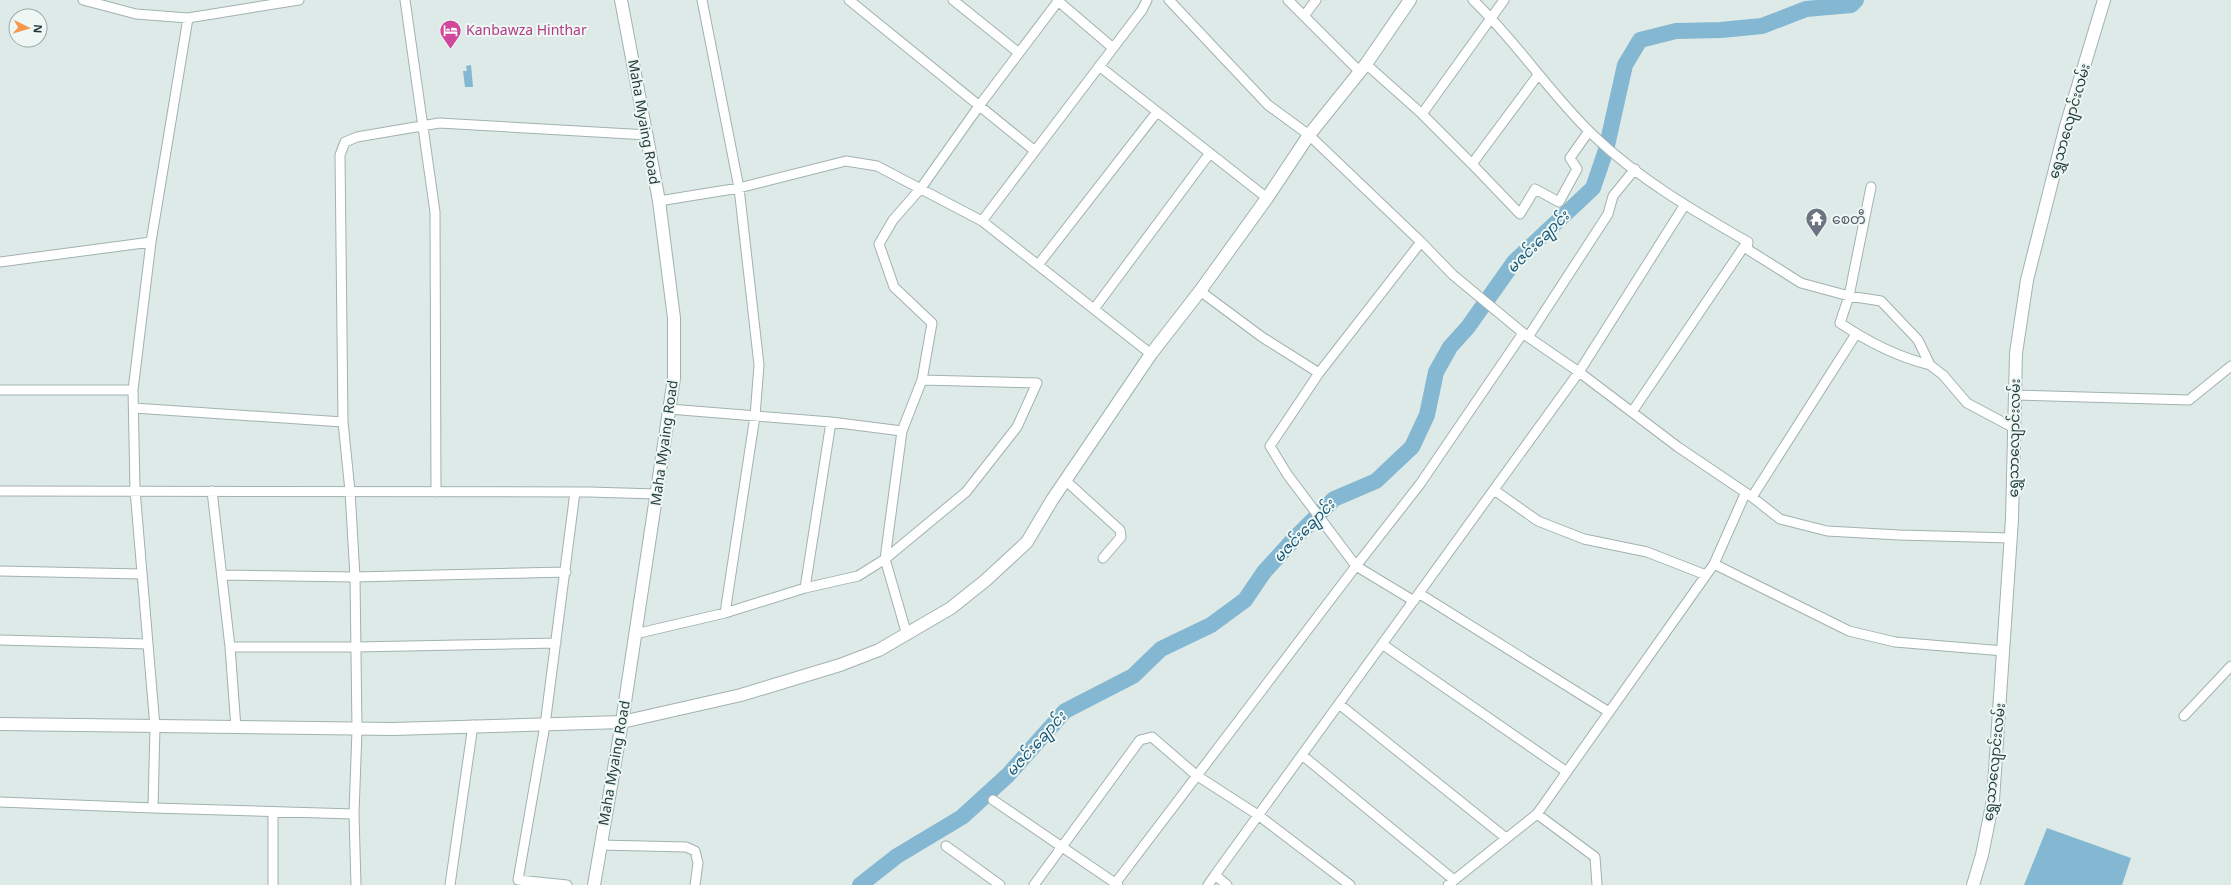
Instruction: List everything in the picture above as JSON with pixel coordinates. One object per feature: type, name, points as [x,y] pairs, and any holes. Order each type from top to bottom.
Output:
[{"type":"street","points":[[83,0],[136,14],[188,18],[299,0]]},
{"type":"street","points":[[405,0],[435,212],[436,492]]},
{"type":"street","name":"Maha Myaing Road","points":[[594,885],[622,722],[658,494],[674,378],[674,318],[659,201],[648,135],[621,0]]},
{"type":"street","points":[[702,0],[738,188],[759,365],[755,416],[725,613]]},
{"type":"street","points":[[849,0],[1035,151]]},
{"type":"street","points":[[954,0],[1019,53]]},
{"type":"street","points":[[907,635],[885,559],[902,431],[922,380],[932,323],[894,287],[879,244],[893,220],[921,188],[979,106],[1058,0],[1113,48]]},
{"type":"street","points":[[982,221],[1142,10],[1147,0]]},
{"type":"street","points":[[1169,0],[1268,105],[1309,135],[1421,242],[1453,275],[1526,335],[1579,372],[1678,447],[1780,519],[1827,531],[1899,535],[2011,538]]},
{"type":"street","points":[[1288,0],[1363,68],[1422,114],[1520,214],[1535,188],[1559,202],[1577,169],[1570,158],[1591,133]]},
{"type":"street","points":[[1304,16],[1316,0]]},
{"type":"street","points":[[0,724],[357,730],[622,722],[742,694],[840,665],[879,650],[951,608],[986,580],[1027,542],[1065,480],[1151,354],[1200,291],[1267,198],[1309,135],[1363,68],[1410,0]]},
{"type":"street","points":[[1473,0],[1492,18],[1538,75],[1591,133],[1618,156],[1684,206],[1748,242]]},
{"type":"street","points":[[1422,114],[1504,0]]},
{"type":"street","name":"ရွှေသာလျောင်းလမ်း","points":[[1973,885],[1982,855],[1993,800],[2011,538],[2016,353],[2027,280],[2066,126],[2104,0]]},
{"type":"street","points":[[153,808],[155,727],[135,490],[133,390],[151,242],[188,18]]},
{"type":"street","points":[[1099,66],[1267,198]]},
{"type":"street","points":[[1472,164],[1538,75]]},
{"type":"street","points":[[1038,265],[1157,112]]},
{"type":"street","points":[[356,885],[354,814],[357,730],[355,577],[350,491],[343,422],[340,155],[346,142],[357,137],[424,127],[439,123],[648,135]]},
{"type":"street","points":[[1094,309],[1210,153]]},
{"type":"street","points":[[659,201],[738,188],[846,161],[877,166],[982,221],[1151,354]]},
{"type":"street","points":[[993,800],[1115,884],[1196,775],[1420,484],[1526,335],[1608,214],[1613,196],[1635,169]]},
{"type":"street","points":[[1871,187],[1848,296],[1840,323],[1856,334],[1904,359],[1930,365],[1943,375],[1967,403],[2014,428]]},
{"type":"street","points":[[1208,885],[1579,372],[1684,206]]},
{"type":"street","points":[[0,262],[151,242]]},
{"type":"street","points":[[1421,242],[1319,373],[1270,446],[1314,511],[1356,566],[1417,598],[1609,712]]},
{"type":"street","points":[[1748,242],[1747,249],[1801,283],[1848,296],[1882,301],[1918,340],[1930,365]]},
{"type":"street","points":[[1632,412],[1748,242]]},
{"type":"street","points":[[1200,291],[1262,337],[1319,373]]},
{"type":"street","points":[[1302,755],[1451,882],[1537,814],[1714,564],[1749,496],[1856,334]]},
{"type":"street","points":[[2015,395],[2189,400],[2231,366]]},
{"type":"street","points":[[635,634],[725,613],[805,588],[858,576],[885,559],[966,492],[1017,428],[1037,383],[922,380]]},
{"type":"street","points":[[0,390],[133,390]]},
{"type":"street","points":[[134,408],[343,422]]},
{"type":"street","points":[[669,408],[831,422],[902,431]]},
{"type":"street","points":[[805,588],[831,422]]},
{"type":"street","points":[[1065,480],[1120,530],[1121,537],[1102,558]]},
{"type":"street","points":[[0,491],[135,490],[575,492],[658,494]]},
{"type":"street","points":[[1494,490],[1538,521],[1584,539],[1648,552],[1706,575]]},
{"type":"street","points":[[212,491],[230,647],[236,728]]},
{"type":"street","points":[[567,885],[516,883],[545,725],[566,572],[575,492]]},
{"type":"street","points":[[1714,564],[1849,631],[1895,642],[2004,652]]},
{"type":"street","points":[[0,570],[142,574]]},
{"type":"street","points":[[222,575],[355,577],[566,572]]},
{"type":"street","points":[[0,640],[148,644]]},
{"type":"street","points":[[230,647],[356,647],[556,643]]},
{"type":"street","points":[[1382,644],[1567,772]]},
{"type":"street","points":[[2184,716],[2231,666]]},
{"type":"street","points":[[1339,704],[1506,838]]},
{"type":"street","points":[[450,885],[473,726]]},
{"type":"street","points":[[1034,885],[1140,740],[1152,737],[1196,775],[1258,815],[1350,885]]},
{"type":"street","points":[[0,802],[354,814]]},
{"type":"street","points":[[273,812],[273,885]]},
{"type":"street","points":[[1537,814],[1595,857],[1597,885]]},
{"type":"street","points":[[600,845],[686,847],[695,851],[698,863],[695,885]]},
{"type":"street","points":[[946,846],[1000,885]]},
{"type":"street","points":[[1215,875],[1227,885]]},
{"type":"water","points":[[471,65],[473,87],[465,87],[463,71],[467,71],[466,66]]},
{"type":"water","points":[[2047,828],[2131,858],[2122,885],[2024,885]]},
{"type":"waterway","name":"မဇင်းချောင်း","points":[[860,885],[897,856],[962,817],[1008,775],[1065,711],[1133,676],[1161,649],[1211,625],[1245,600],[1264,572],[1334,499],[1376,481],[1412,447],[1427,415],[1436,372],[1450,347],[1468,327],[1514,262],[1593,188],[1606,150],[1625,65],[1640,40],[1676,31],[1721,30],[1762,26],[1806,9],[1851,5],[1856,0]]},
{"type":"place","name":"Kanbawza Hinthar","points":[[451,50]]},
{"type":"place","name":"စေတီ","points":[[1817,238]]}]
